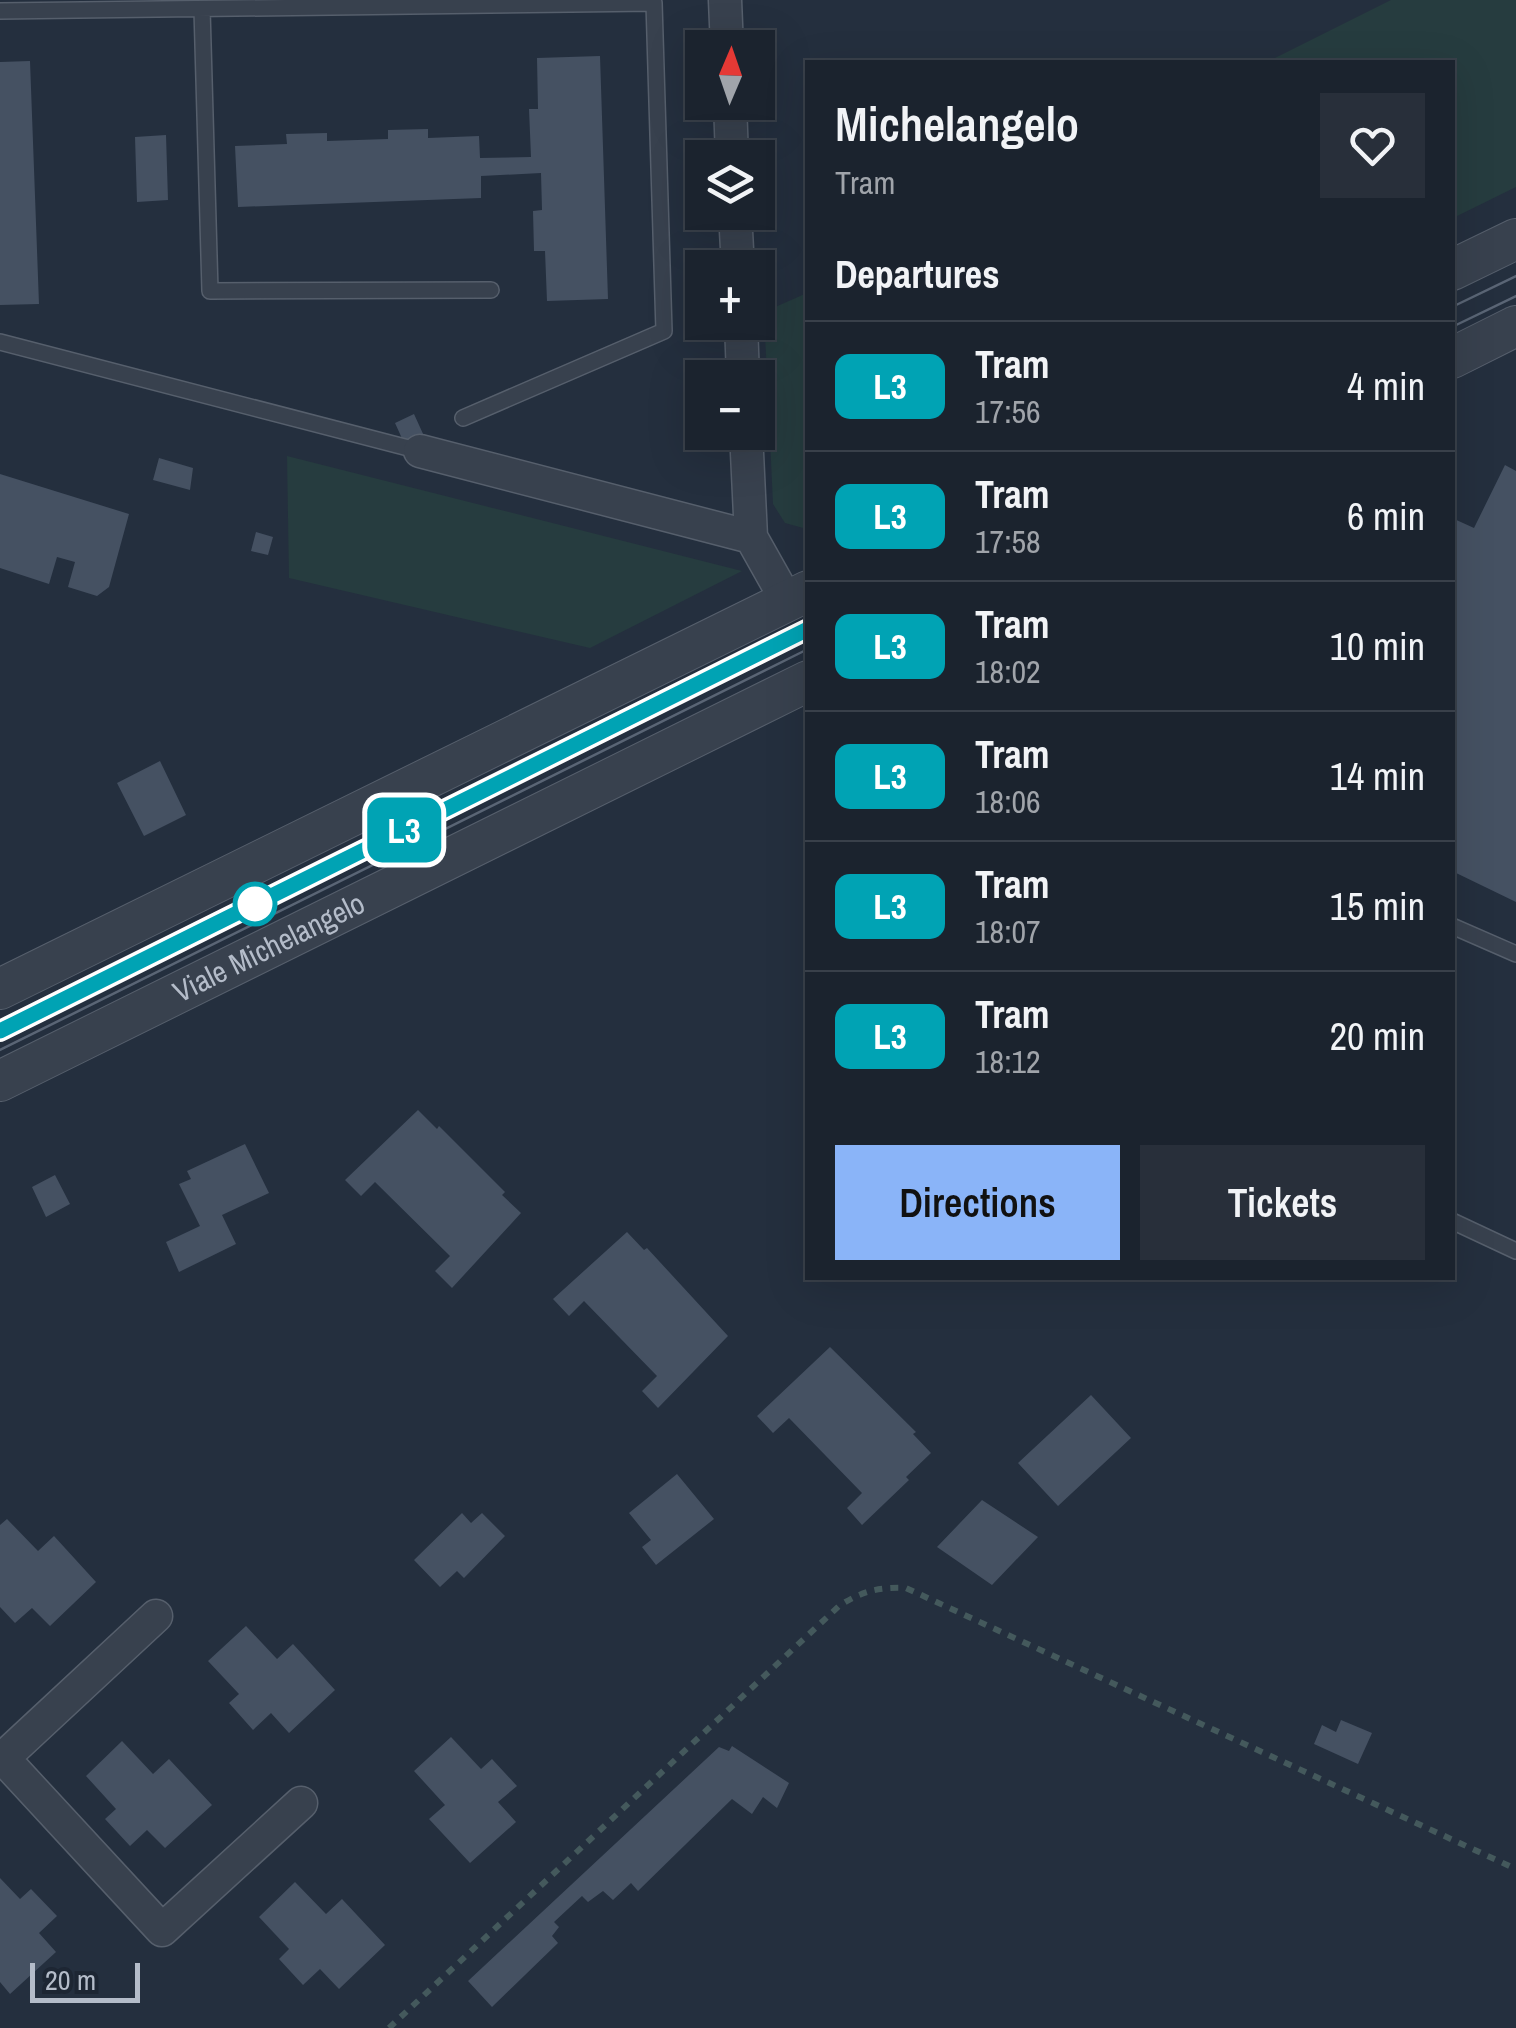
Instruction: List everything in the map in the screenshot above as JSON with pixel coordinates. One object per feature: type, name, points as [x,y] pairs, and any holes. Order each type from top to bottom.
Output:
[{"type":"street","points":[[725,0],[726,30]]},
{"type":"street","points":[[1455,268],[1516,238]]},
{"type":"street","points":[[1455,356],[1516,326]]},
{"type":"street","points":[[0,989],[797,596],[752,537],[747,450]]},
{"type":"street","points":[[420,452],[752,537]]},
{"type":"street","name":"Viale Michelangelo","points":[[0,1081],[805,681]]},
{"type":"street","points":[[156,1616],[2,1760],[162,1930],[301,1803]]},
{"type":"lane","points":[[0,11],[654,4],[664,332],[463,418]]},
{"type":"lane","points":[[202,9],[210,291],[490,290]]},
{"type":"lane","points":[[0,342],[420,452]]},
{"type":"lane","points":[[1455,927],[1516,954]]},
{"type":"lane","points":[[1455,1222],[1516,1251]]},
{"type":"path","points":[[389,2028],[840,1606],[859,1592],[882,1587],[906,1588],[1516,1869]]},
{"type":"green space","points":[[1391,0],[1516,0],[1516,187],[1455,217],[1455,60],[1271,60]]},
{"type":"green space","points":[[805,294],[805,528],[785,523],[773,504],[770,450],[775,450],[775,360],[766,360],[765,340],[775,340],[775,307]]},
{"type":"green space","points":[[287,456],[742,571],[590,648],[289,578]]},
{"type":"building","points":[[600,56],[608,299],[547,301],[545,251],[534,251],[533,211],[542,210],[541,173],[481,176],[481,198],[238,207],[235,146],[287,144],[286,134],[327,133],[327,141],[388,139],[388,130],[428,129],[428,138],[479,136],[480,158],[531,157],[529,109],[538,109],[537,58]]},
{"type":"building","points":[[30,61],[39,304],[0,305],[0,62]]},
{"type":"building","points":[[166,135],[168,200],[137,202],[135,137]]},
{"type":"building","points":[[414,414],[424,436],[405,445],[395,423]]},
{"type":"building","points":[[159,458],[193,468],[190,490],[153,480]]},
{"type":"building","points":[[1505,465],[1516,471],[1516,902],[1455,872],[1455,519],[1474,528]]},
{"type":"building","points":[[0,474],[129,514],[109,587],[97,596],[68,587],[75,562],[57,557],[49,584],[0,568]]},
{"type":"building","points":[[256,532],[273,537],[268,555],[251,551]]},
{"type":"building","points":[[160,761],[186,815],[144,836],[117,783]]},
{"type":"building","points":[[418,1110],[505,1192],[502,1195],[521,1213],[452,1288],[435,1271],[450,1256],[375,1182],[361,1196],[345,1180]]},
{"type":"building","points":[[245,1144],[269,1193],[222,1215],[236,1244],[179,1272],[166,1242],[200,1226],[179,1184],[191,1179],[187,1171]]},
{"type":"building","points":[[55,1175],[70,1204],[46,1217],[32,1187]]},
{"type":"building","points":[[627,1232],[644,1250],[647,1248],[728,1336],[658,1408],[642,1391],[657,1376],[584,1301],[569,1316],[553,1299]]},
{"type":"building","points":[[830,1347],[916,1432],[913,1434],[931,1453],[862,1525],[847,1508],[862,1493],[789,1418],[773,1433],[757,1416]]},
{"type":"building","points":[[1091,1395],[1131,1438],[1058,1506],[1018,1463]]},
{"type":"building","points":[[677,1474],[714,1519],[656,1565],[642,1547],[651,1540],[629,1513]]},
{"type":"building","points":[[982,1500],[1038,1537],[992,1585],[937,1547]]},
{"type":"building","points":[[462,1513],[471,1523],[482,1513],[505,1536],[464,1578],[457,1571],[440,1587],[414,1560]]},
{"type":"building","points":[[7,1519],[38,1551],[54,1536],[96,1582],[50,1626],[32,1608],[15,1623],[0,1607],[0,1525]]},
{"type":"building","points":[[246,1626],[277,1659],[293,1644],[335,1690],[289,1733],[271,1713],[253,1730],[229,1703],[239,1694],[208,1661]]},
{"type":"building","points":[[1341,1720],[1372,1733],[1358,1764],[1314,1744],[1322,1725],[1336,1732]]},
{"type":"building","points":[[451,1737],[481,1769],[492,1759],[517,1786],[498,1802],[516,1822],[470,1863],[429,1819],[445,1805],[414,1771]]},
{"type":"building","points":[[122,1741],[153,1774],[169,1759],[212,1805],[165,1848],[147,1830],[130,1846],[105,1819],[116,1809],[86,1776]]},
{"type":"building","points":[[732,1746],[789,1783],[777,1808],[763,1797],[752,1814],[732,1799],[638,1891],[631,1883],[613,1900],[603,1891],[588,1902],[582,1896],[554,1922],[559,1927],[552,1936],[558,1943],[492,2007],[468,1981],[719,1747],[729,1751]]},
{"type":"building","points":[[0,1878],[20,1899],[31,1889],[57,1916],[39,1933],[56,1952],[10,1994],[0,1982]]},
{"type":"building","points":[[295,1882],[326,1914],[342,1899],[385,1945],[339,1989],[320,1969],[303,1985],[279,1959],[289,1949],[259,1917]]},
{"type":"tram line","points":[[1455,306],[1516,276]]},
{"type":"tram line","points":[[1455,326],[1516,296]]},
{"type":"tram line","points":[[0,1031],[805,630]]},
{"type":"tram line","name":"L3","points":[[0,1031],[805,630]]},
{"type":"tram line","points":[[0,1050],[805,650]]}]
